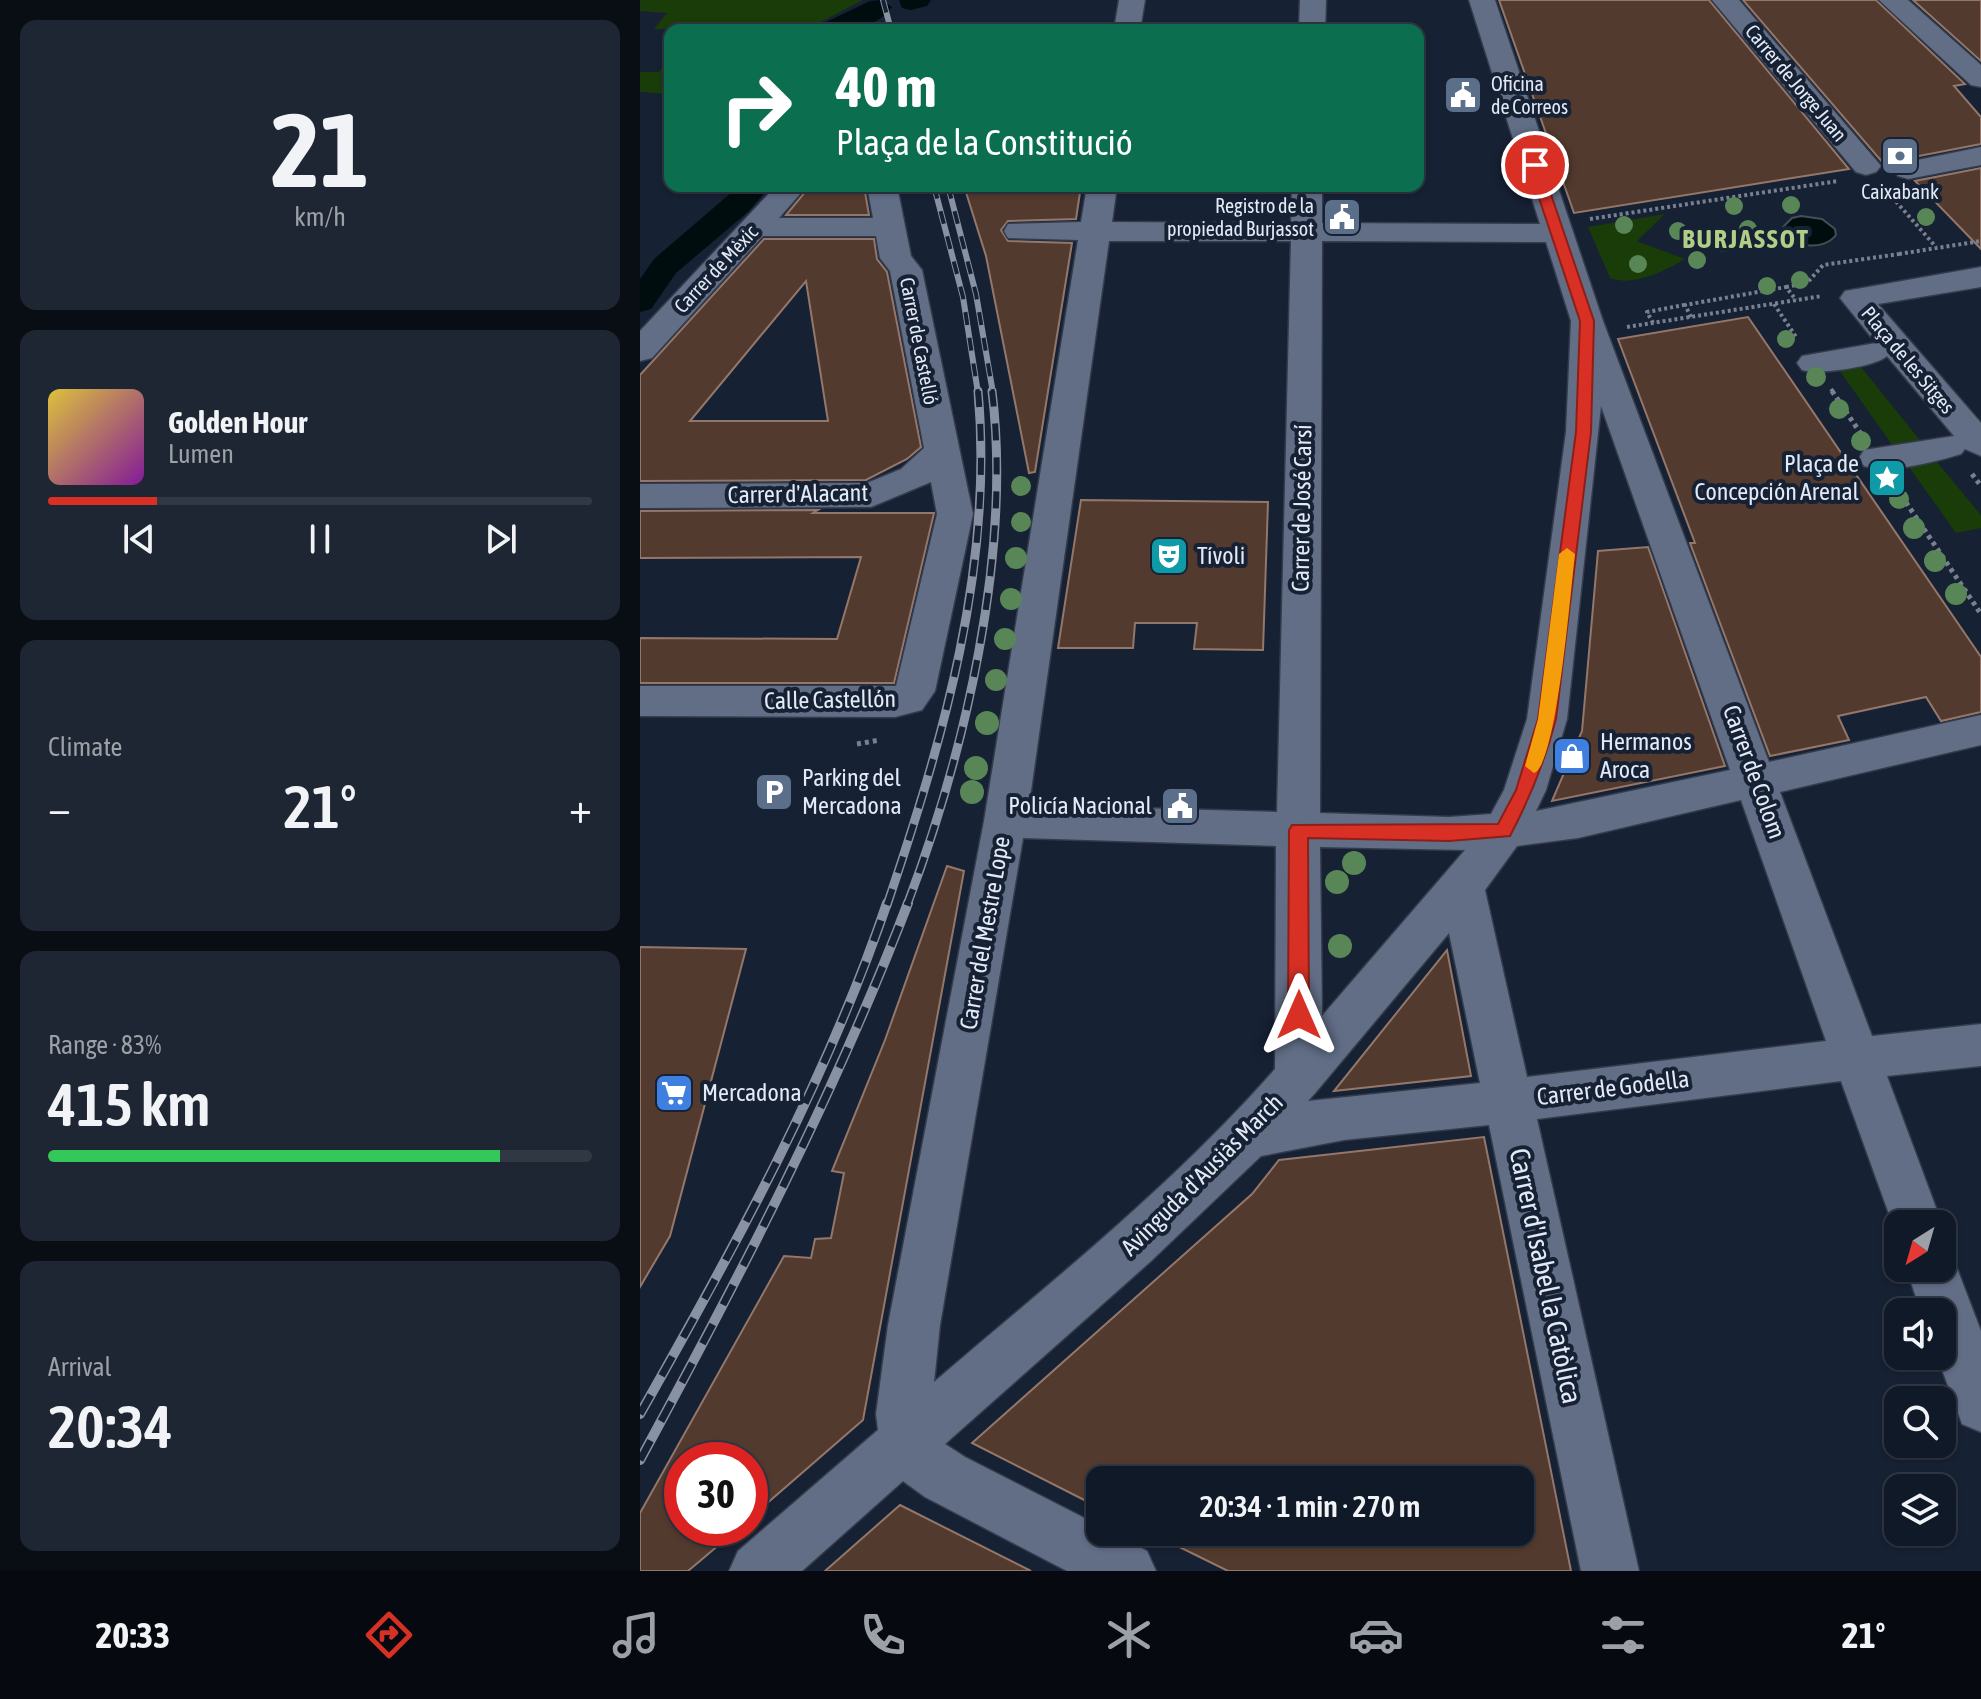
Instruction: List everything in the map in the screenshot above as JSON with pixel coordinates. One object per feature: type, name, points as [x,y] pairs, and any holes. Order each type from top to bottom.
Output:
[{"type":"street","points":[[1128,24],[1132,0]]},
{"type":"street","points":[[1312,24],[1313,0]]},
{"type":"street","name":"Carrer de Colom","points":[[1482,0],[1587,321],[1912,1210]]},
{"type":"street","name":"Carrer de Jorge Juan","points":[[1725,0],[1875,177]]},
{"type":"street","points":[[1892,0],[1981,79]]},
{"type":"street","points":[[1908,170],[1981,156]]},
{"type":"street","name":"Carrer de Mèxic","points":[[640,351],[787,192]]},
{"type":"street","name":"Carrer de Castelló","points":[[883,192],[896,258],[906,270],[941,451]]},
{"type":"street","name":"Carrer del Mestre Lope","points":[[907,1443],[903,1414],[914,1325],[1005,821],[1101,192]]},
{"type":"street","name":"Carrer de José Carsí","points":[[1299,1077],[1298,830],[1307,192]]},
{"type":"street","points":[[755,227],[890,227]]},
{"type":"street","points":[[1019,231],[1557,233]]},
{"type":"street","name":"Plaça de les Sitges","points":[[1965,446],[1856,298],[1981,277]]},
{"type":"street","name":"Avinguda d'Ausiàs March","points":[[758,1571],[1132,1245],[1246,1138],[1462,887],[1504,831],[1525,790],[1547,719],[1583,432],[1587,321]]},
{"type":"street","points":[[1814,363],[1873,352]]},
{"type":"street","points":[[1877,458],[1965,446]]},
{"type":"street","name":"Carrer d'Alacant","points":[[640,496],[871,495],[914,477],[931,464],[941,451]]},
{"type":"street","name":"Calle Castellón","points":[[640,701],[895,702],[908,699],[915,691],[955,514],[941,451]]},
{"type":"street","points":[[1005,821],[1449,834],[1504,831],[1567,823],[1981,730]]},
{"type":"street","name":"Carrer d'Isabel la Catòlica","points":[[1462,887],[1610,1571]]},
{"type":"street","name":"Carrer de Godella","points":[[1246,1138],[1309,1123],[1981,1045]]},
{"type":"street","points":[[1937,1282],[1981,1405]]},
{"type":"street","points":[[907,1443],[923,1462],[945,1477],[1127,1571]]},
{"type":"path","points":[[1875,177],[1936,247]]},
{"type":"path","points":[[1557,233],[1576,221],[1842,180]]},
{"type":"path","points":[[1653,323],[1647,312],[1807,283],[1823,265],[1981,241]]},
{"type":"path","points":[[1899,254],[1905,261]]},
{"type":"path","points":[[1786,287],[1796,300]]},
{"type":"path","points":[[1670,321],[1825,296]]},
{"type":"path","points":[[1685,305],[1691,317]]},
{"type":"green space","points":[[640,0],[863,0],[819,24],[664,24],[664,29],[654,29],[667,13],[640,11]]},
{"type":"green space","points":[[664,65],[664,94],[640,92],[640,72],[659,72]]},
{"type":"green space","points":[[1665,214],[1637,241],[1685,259],[1659,273],[1639,279],[1610,278],[1588,227]]},
{"type":"green space","points":[[1857,362],[1923,444],[1895,449],[1837,367]]},
{"type":"green space","points":[[1932,456],[1981,515],[1981,528],[1956,533],[1904,460]]},
{"type":"shaded area","points":[[1792,218],[1822,219],[1835,229],[1836,235],[1823,244],[1815,245],[1792,240],[1783,227]]},
{"type":"building","points":[[1499,0],[1709,0],[1849,169],[1574,213]]},
{"type":"building","points":[[1743,0],[1876,0],[1965,84],[1954,86],[1981,117],[1981,144],[1883,163]]},
{"type":"building","points":[[1913,0],[1981,0],[1981,61]]},
{"type":"building","points":[[1981,168],[1981,249],[1915,181]]},
{"type":"building","points":[[805,192],[865,192],[869,215],[786,215]]},
{"type":"building","points":[[966,192],[1080,192],[1076,219],[1008,221],[1001,230],[1008,241],[1072,243],[1035,472],[1029,473],[986,256]]},
{"type":"building","points":[[764,239],[874,239],[877,259],[887,272],[921,447],[907,459],[866,480],[640,481],[640,375]],"holes":[[[806,281],[828,421],[690,421]]]},
{"type":"building","points":[[1748,317],[1981,657],[1981,712],[1941,721],[1926,697],[1838,716],[1849,740],[1770,756],[1690,543],[1695,543],[1618,339]]},
{"type":"building","name":"Tívoli","points":[[1081,500],[1268,502],[1263,650],[1194,649],[1197,623],[1135,623],[1133,648],[1058,648]]},
{"type":"building","points":[[818,510],[813,513],[934,513],[894,683],[640,683],[640,638],[837,639],[861,557],[640,558],[640,511]]},
{"type":"building","points":[[1648,547],[1725,766],[1552,801],[1582,731],[1598,551]]},
{"type":"building","points":[[947,866],[964,871],[863,1420],[768,1502],[768,1442],[680,1442],[784,1256],[811,1258],[815,1239],[831,1238],[844,1173],[832,1171],[885,1040]]},
{"type":"building","name":"Mercadona","points":[[640,947],[746,949],[670,1236],[640,1287]]},
{"type":"building","points":[[1447,950],[1471,1076],[1334,1091]]},
{"type":"building","points":[[1484,1137],[1571,1571],[1228,1571],[1177,1546],[1534,1546],[1534,1466],[1086,1466],[1086,1501],[972,1443],[1252,1194],[1279,1160]]},
{"type":"building","points":[[664,1470],[664,1546],[718,1546],[688,1571],[640,1571],[640,1513]]},
{"type":"building","points":[[900,1505],[1031,1571],[825,1571]]},
{"type":"waterway","points":[[911,2],[918,0]]},
{"type":"waterway","points":[[844,24],[879,7]]},
{"type":"waterway","points":[[640,302],[665,266],[750,192]]},
{"type":"railway","points":[[883,0],[889,24]]},
{"type":"railway","points":[[936,192],[963,297],[978,393]]},
{"type":"railway","points":[[950,192],[976,294],[993,393]]},
{"type":"railway","points":[[887,905],[927,780],[960,652],[978,522],[981,457],[978,391]]},
{"type":"railway","points":[[907,905],[948,783],[979,652],[995,518],[996,453],[992,391]]},
{"type":"railway","points":[[640,1414],[743,1227],[807,1100],[863,970],[887,903]]},
{"type":"railway","points":[[640,1460],[817,1116],[908,903]]},
{"type":"slow traffic","points":[[1534,766],[1547,719],[1567,554]]},
{"type":"place","name":"Oficina de Correos","points":[[1463,95]]},
{"type":"place","name":"Caixabank","points":[[1900,156]]},
{"type":"place","name":"Registro de la propiedad Burjassot","points":[[1342,217]]},
{"type":"place","name":"Plaça de Concepción Arenal","points":[[1887,478]]},
{"type":"place","name":"Tívoli","points":[[1169,556]]},
{"type":"place","name":"Hermanos Aroca","points":[[1572,756]]},
{"type":"place","name":"Parking del Mercadona","points":[[774,792]]},
{"type":"place","name":"Policía Nacional","points":[[1180,806]]},
{"type":"place","name":"Mercadona","points":[[674,1093]]},
{"type":"district","name":"BURJASSOT","points":[[1746,239]]},
{"type":"route","points":[[1299,1015],[1298,830],[1449,834],[1504,831],[1525,790],[1538,754],[1547,719],[1583,432],[1587,321],[1535,165]]}]
